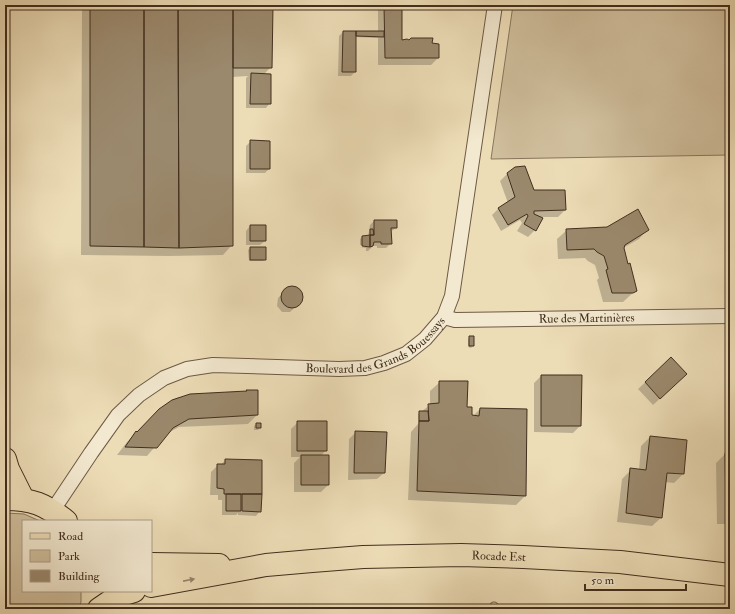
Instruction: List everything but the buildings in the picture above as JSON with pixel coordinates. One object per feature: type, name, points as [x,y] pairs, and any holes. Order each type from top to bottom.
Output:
[{"type":"main road","points":[[5,459],[14,499],[39,503],[59,516]]},
{"type":"main road","name":"Rocade Est","points":[[266,566],[362,557],[460,555],[620,562],[730,575]]},
{"type":"main road","points":[[152,564],[266,566]]},
{"type":"main road","points":[[152,586],[266,566]]},
{"type":"main road","points":[[92,609],[95,592]]},
{"type":"main road","points":[[98,609],[118,596],[131,592]]},
{"type":"street","name":"Boulevard des Grands Bouessays","points":[[59,516],[91,453],[118,415],[139,395],[164,378],[187,369],[213,365],[308,369],[364,368],[384,363],[406,354],[425,339],[444,317],[452,296],[495,5]]},
{"type":"street","name":"Rue des Martinières","points":[[444,317],[455,320],[730,316]]},
{"type":"green space","points":[[513,5],[730,5],[730,155],[491,159]]},
{"type":"green space","points":[[5,513],[24,514],[38,520],[22,520],[22,592],[81,592],[81,602],[78,609],[5,609]]}]
